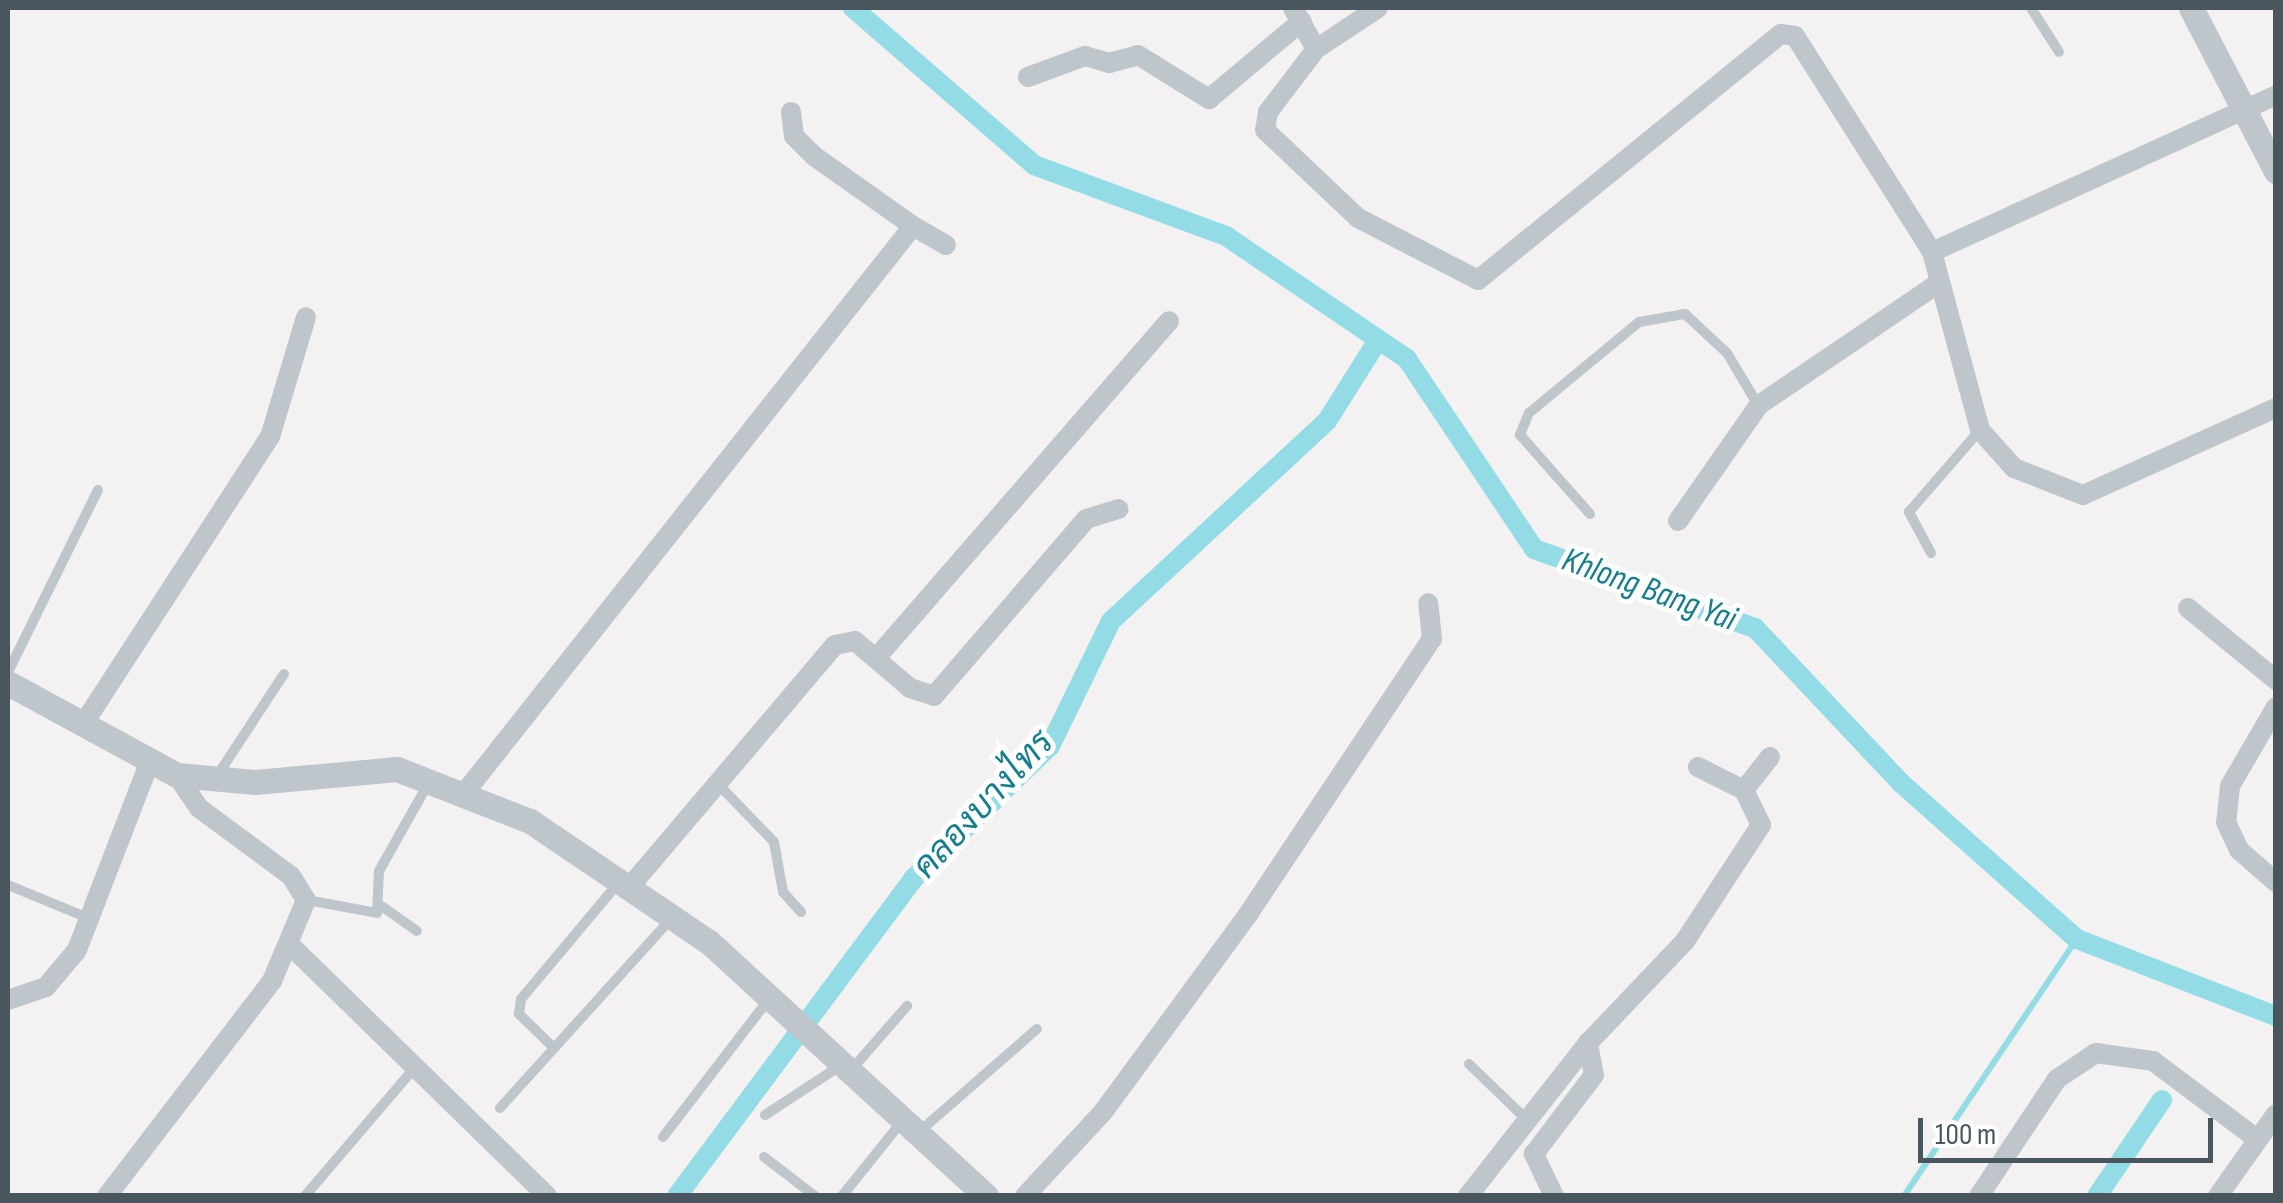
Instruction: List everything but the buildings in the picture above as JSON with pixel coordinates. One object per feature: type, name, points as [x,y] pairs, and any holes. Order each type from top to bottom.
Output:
[{"type":"street","points":[[1378,8],[1316,49],[1268,112],[1266,130],[1358,218],[1478,280],[1781,34],[1805,42],[1932,252],[1937,284],[1980,430],[2014,468],[2083,496],[2276,408]]},
{"type":"street","points":[[2199,10],[2276,171]]},
{"type":"street","points":[[1028,77],[1086,56],[1117,62],[1138,54],[1209,99],[1298,14],[1316,49]]},
{"type":"street","points":[[1932,252],[2246,112],[2276,95]]},
{"type":"street","points":[[791,112],[794,136],[814,156],[946,245]]},
{"type":"street","points":[[466,791],[913,226]]},
{"type":"street","points":[[1678,521],[1758,406],[1937,284]]},
{"type":"street","points":[[82,726],[270,437],[306,316]]},
{"type":"street","points":[[876,657],[1168,321]]},
{"type":"street","points":[[629,880],[835,644],[855,641],[922,695],[944,691],[1086,519],[1119,510]]},
{"type":"street","points":[[1025,1196],[1104,1112],[1249,914],[1432,639],[1428,603]]},
{"type":"street","points":[[2188,608],[2276,680]]},
{"type":"street","points":[[8,684],[177,775],[214,782],[370,769],[432,777],[466,791],[629,880],[674,915],[842,1059],[986,1196]]},
{"type":"street","points":[[2276,708],[2230,786],[2226,822],[2239,850],[2276,882]]},
{"type":"street","points":[[1744,790],[1770,757]]},
{"type":"street","points":[[8,1000],[56,979],[89,919],[150,763]]},
{"type":"street","points":[[1468,1196],[1588,1043],[1685,940],[1748,848],[1762,812],[1744,790],[1698,767]]},
{"type":"street","points":[[107,1196],[246,1020],[289,944],[306,900],[290,876],[199,808],[177,775]]},
{"type":"street","points":[[289,944],[417,1065],[546,1196]]},
{"type":"street","points":[[1554,1196],[1534,1154],[1594,1074],[1588,1043]]},
{"type":"street","points":[[1979,1196],[2058,1079],[2096,1053],[2153,1061],[2258,1139]]},
{"type":"street","points":[[2218,1196],[2276,1114]]},
{"type":"lane","points":[[2031,8],[2059,52]]},
{"type":"lane","points":[[1590,514],[1520,435],[1530,413],[1639,322],[1685,314],[1727,353],[1758,406]]},
{"type":"lane","points":[[1931,553],[1909,512],[1980,430]]},
{"type":"lane","points":[[8,672],[98,490]]},
{"type":"lane","points":[[214,782],[284,674]]},
{"type":"lane","points":[[306,900],[370,918],[380,905],[378,871],[432,777]]},
{"type":"lane","points":[[716,783],[774,842],[784,892],[801,912]]},
{"type":"lane","points":[[554,1048],[519,1014],[521,998],[629,880]]},
{"type":"lane","points":[[8,885],[89,919]]},
{"type":"lane","points":[[380,905],[417,932]]},
{"type":"lane","points":[[500,1108],[674,915]]},
{"type":"lane","points":[[663,1138],[778,1003]]},
{"type":"lane","points":[[765,1116],[907,1006]]},
{"type":"lane","points":[[842,1196],[912,1125],[1037,1029]]},
{"type":"lane","points":[[1469,1064],[1526,1118]]},
{"type":"lane","points":[[305,1196],[417,1065]]},
{"type":"lane","points":[[764,1157],[815,1196]]},
{"type":"waterway","name":"Khlong Bang Yai","points":[[853,8],[1034,165],[1226,236],[1407,359],[1534,549],[1755,628],[1901,783],[2077,939],[2276,1016]]},
{"type":"waterway","name":"คลองบางไทร","points":[[677,1196],[913,879],[1050,746],[1111,621],[1327,421],[1378,340]]},
{"type":"waterway","points":[[1904,1196],[2077,939]]},
{"type":"waterway","points":[[2097,1196],[2162,1100]]}]
